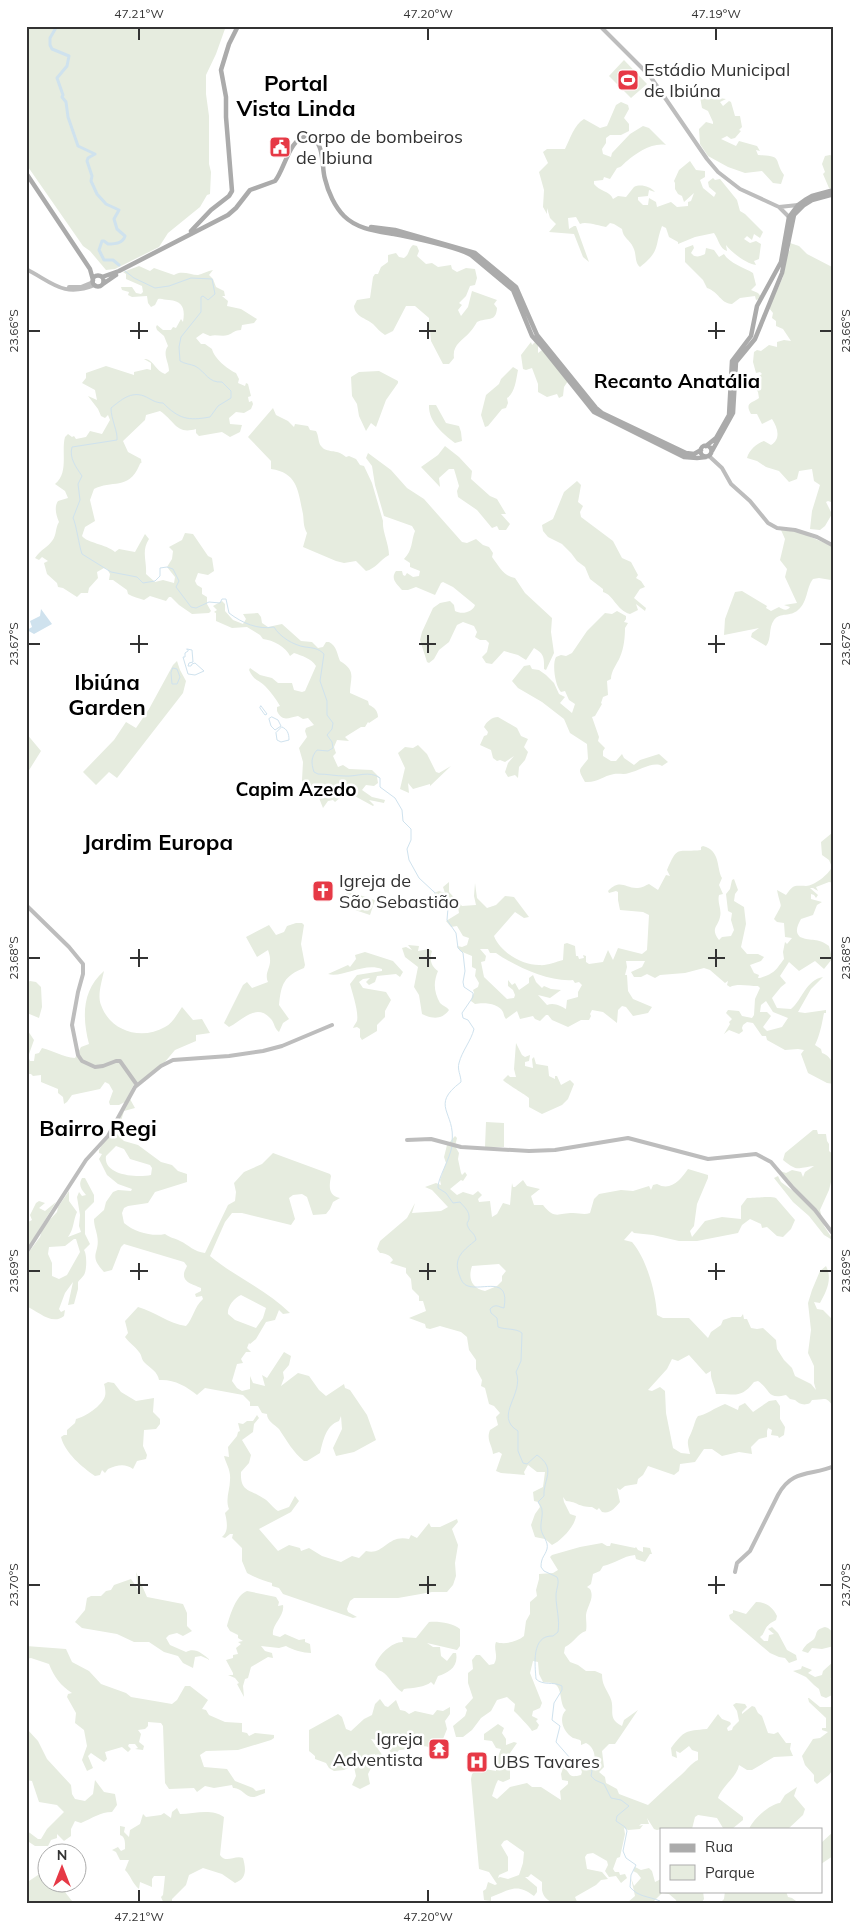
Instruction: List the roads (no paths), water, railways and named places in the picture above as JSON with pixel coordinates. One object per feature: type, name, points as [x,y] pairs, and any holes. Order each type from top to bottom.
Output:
[{"type":"main road","points":[[182,238],[211,210],[229,196],[233,188],[228,157],[226,97],[221,70],[237,26]]},
{"type":"main road","points":[[26,173],[90,269],[94,282],[98,286],[112,276],[213,223],[236,208],[250,190],[275,181],[294,145],[300,139],[308,137],[314,140],[320,147],[325,180],[334,203],[344,216],[360,226],[422,240],[471,255],[513,290],[533,339],[542,347],[594,412],[684,457],[697,458],[709,455],[733,413],[736,362],[755,338],[782,273],[794,216],[804,205],[812,200],[834,194]]},
{"type":"main road","points":[[360,226],[395,230],[475,253],[516,287],[538,335],[596,408],[602,413],[686,453],[694,454],[716,438],[729,415],[732,364],[734,358],[751,336],[754,313],[780,262],[788,215],[798,205],[812,196],[834,190]]},
{"type":"main road","points":[[94,282],[96,276],[119,271],[213,223]]},
{"type":"main road","points":[[176,244],[193,232],[198,224]]},
{"type":"main road","points":[[90,269],[101,276],[104,280],[103,284]]},
{"type":"main road","points":[[760,299],[762,306],[766,306],[770,302]]},
{"type":"main road","points":[[706,446],[710,447],[709,455]]},
{"type":"main road","points":[[701,450],[702,455],[709,455]]},
{"type":"street","points":[[600,26],[650,76],[718,172],[740,189],[779,206],[788,215]]},
{"type":"street","points":[[779,206],[798,205]]},
{"type":"street","points":[[788,215],[789,206]]},
{"type":"street","points":[[26,268],[50,281],[73,288],[94,282]]},
{"type":"street","points":[[26,268],[50,284],[72,291],[82,290],[94,282]]},
{"type":"street","points":[[709,455],[722,468],[731,484],[750,501],[771,526],[817,537],[834,546]]},
{"type":"street","points":[[26,905],[69,947],[83,964],[83,974],[72,1025],[80,1058],[86,1064],[96,1067],[120,1061],[137,1085]]},
{"type":"street","points":[[26,1253],[86,1160],[108,1136],[137,1085],[161,1066],[173,1060],[229,1056],[263,1051],[282,1046],[332,1025]]},
{"type":"street","points":[[407,1140],[431,1139],[463,1147],[529,1151],[555,1150],[628,1138],[708,1159],[756,1154],[771,1162],[793,1188],[816,1210],[834,1235]]},
{"type":"street","points":[[735,1572],[738,1563],[750,1551],[784,1486],[804,1473],[834,1466]]},
{"type":"water","points":[[41,609],[52,624],[34,634],[27,630],[32,627],[30,621],[40,616]]},
{"type":"waterway","points":[[57,26],[50,38],[50,45],[52,49],[69,56],[67,66],[57,78],[62,97],[66,102],[68,117],[78,146],[95,154],[88,158],[87,161],[92,176],[91,181],[97,194],[106,204],[119,210],[114,219],[117,229],[125,236],[121,242],[108,244],[102,241],[99,250],[104,260],[113,260],[119,265]]},
{"type":"waterway","points":[[125,271],[134,278],[155,288],[169,286],[191,278],[212,279],[215,294],[208,300],[203,296],[201,297],[201,312],[181,337],[179,347],[180,361],[199,368],[213,381],[222,382],[231,391],[231,398],[218,406],[210,417],[190,419],[179,416],[163,403],[155,402],[144,396],[130,395],[111,408],[117,440],[72,447],[72,459],[82,476],[78,484],[80,500],[73,518],[82,554],[111,572],[137,577],[143,583],[155,581],[160,576],[160,568],[167,567],[173,569],[179,581],[176,587],[191,607],[196,608],[209,602],[220,603],[222,599],[226,599],[229,613],[239,620],[256,627],[274,627],[283,637],[292,642],[300,646],[317,649],[324,654],[320,681],[327,701],[327,715],[333,723],[332,729],[327,735],[332,742],[333,748],[328,751],[317,750],[312,760],[314,772],[342,776],[372,774],[380,778],[380,787],[395,798],[402,810],[403,821],[411,829],[411,840],[407,849],[409,860],[419,878],[446,903],[448,908],[447,920],[456,933],[458,948],[463,953],[464,987],[473,993],[473,997],[462,1013],[463,1018],[468,1020],[474,1029],[459,1063],[458,1068],[461,1082],[452,1090],[445,1104],[451,1123],[452,1142]]},
{"type":"waterway","points":[[187,649],[192,650],[193,662],[189,663],[188,666],[195,663],[204,671],[195,675],[188,674],[183,657],[185,657],[187,649]]},
{"type":"waterway","points":[[173,668],[177,669],[180,677],[177,684],[172,684],[171,673],[173,668]]},
{"type":"waterway","points":[[261,706],[267,714],[265,715],[260,708],[261,706]]},
{"type":"waterway","points":[[272,717],[278,720],[281,726],[275,730],[271,726],[269,719],[272,717]]},
{"type":"waterway","points":[[282,727],[289,735],[289,740],[281,742],[277,740],[276,733],[282,727]]},
{"type":"waterway","points":[[452,1146],[439,1180],[438,1188],[446,1193],[453,1203],[460,1202],[466,1209],[469,1214],[467,1225],[476,1240],[461,1254],[457,1263],[459,1274],[463,1283],[468,1286],[494,1286],[503,1291],[505,1298],[504,1308],[494,1306],[490,1309],[491,1313],[497,1318],[498,1327],[517,1330],[522,1333],[521,1361],[516,1372],[517,1388],[508,1419],[511,1425],[518,1431],[518,1451],[523,1463],[527,1464],[537,1455],[543,1460],[548,1470],[544,1496],[538,1502],[542,1509],[541,1529],[547,1546],[541,1567],[544,1571],[558,1579],[556,1596],[558,1632],[541,1640],[538,1645],[535,1659],[536,1679],[562,1686],[562,1690],[554,1703],[552,1720],[560,1726],[556,1742],[570,1758],[570,1764],[574,1764],[582,1758],[585,1759],[592,1771],[591,1776],[604,1784],[611,1798],[621,1800],[629,1806],[617,1816],[616,1821],[625,1827],[627,1831],[623,1851],[626,1858],[636,1865],[631,1875],[630,1887],[640,1895],[660,1901],[660,1904]]},
{"type":"place","name":"Estádio Municipal de Ibiúna","points":[[628,80]]},
{"type":"place","name":"Corpo de bombeiros de Ibiuna","points":[[280,147]]},
{"type":"place","name":"Igreja de São Sebastião","points":[[323,891]]},
{"type":"place","name":"Igreja Adventista","points":[[439,1749]]},
{"type":"place","name":"UBS Tavares","points":[[477,1762]]},
{"type":"district","name":"Portal Vista Linda","points":[[296,96]]},
{"type":"district","name":"Recanto Anatália","points":[[677,381]]},
{"type":"district","name":"Ibiúna Garden","points":[[107,694]]},
{"type":"district","name":"Capim Azedo","points":[[296,789]]},
{"type":"district","name":"Jardim Europa","points":[[158,842]]},
{"type":"district","name":"Bairro Regi","points":[[98,1128]]}]
